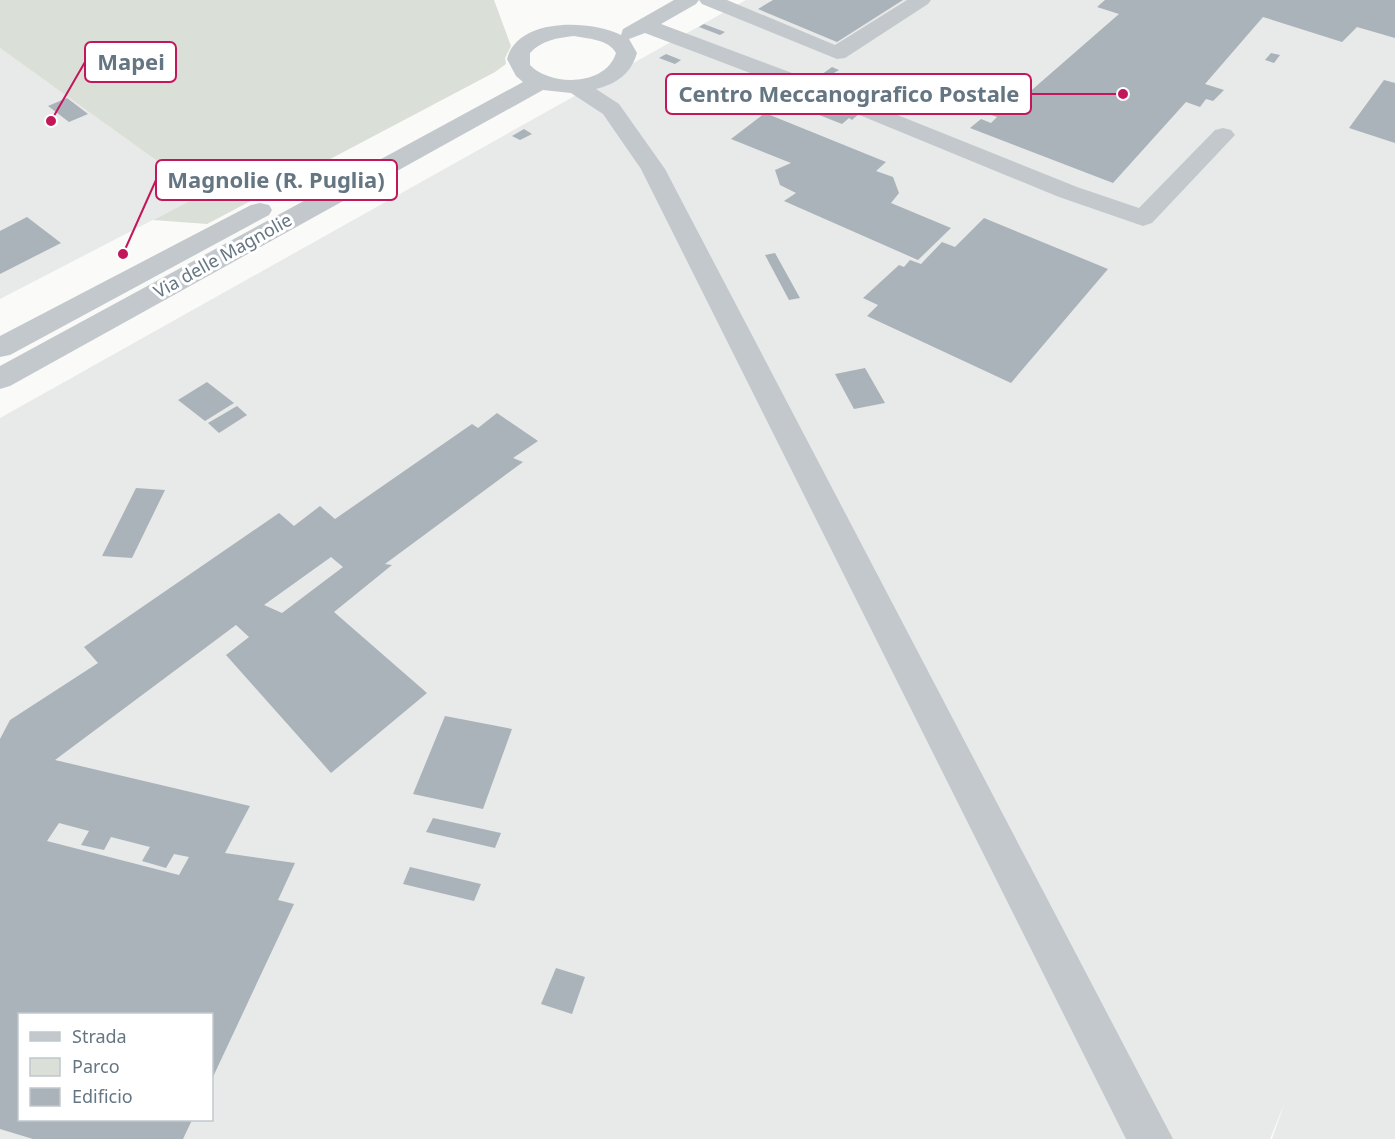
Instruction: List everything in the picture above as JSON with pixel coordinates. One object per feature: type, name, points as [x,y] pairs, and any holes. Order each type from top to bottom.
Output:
[{"type":"street","points":[[594,32],[654,0]]},
{"type":"street","points":[[618,40],[689,0]]},
{"type":"street","points":[[710,0],[737,4],[837,53],[921,0]]},
{"type":"street","points":[[643,25],[840,99]]},
{"type":"street","points":[[559,31],[594,32],[618,40],[625,48],[627,58],[624,67],[599,82],[563,86],[531,76],[517,63],[518,55],[523,47],[532,40],[559,31]]},
{"type":"street","points":[[611,109],[614,75]]},
{"type":"street","name":"Via delle Magnolie","points":[[0,348],[531,76]]},
{"type":"street","name":"Via delle Magnolie","points":[[0,379],[531,76]]},
{"type":"street","points":[[576,86],[611,109],[653,169],[1150,1139]]},
{"type":"street","points":[[865,109],[1068,192],[1143,218],[1223,135]]},
{"type":"shaded area","points":[[746,0],[1395,0],[1395,1139],[1272,1139],[1285,1102],[1270,1139],[0,1139],[0,418]]},
{"type":"shaded area","points":[[0,48],[203,194],[0,299]]},
{"type":"green space","points":[[0,0],[494,0],[511,46],[505,58],[506,64],[495,72],[207,224],[153,220],[203,194],[0,48]]},
{"type":"building","points":[[773,0],[903,0],[837,42],[758,9]]},
{"type":"building","points":[[1105,0],[1395,0],[1395,38],[1357,27],[1342,42],[1263,17],[1205,84],[1224,90],[1213,101],[1206,99],[1200,107],[1186,102],[1113,183],[970,128],[981,119],[991,123],[997,117],[981,111],[988,106],[993,108],[999,103],[1011,108],[1119,14],[1097,7]]},
{"type":"building","points":[[704,24],[725,32],[720,35],[699,27]]},
{"type":"building","points":[[1271,53],[1280,55],[1274,63],[1265,60]]},
{"type":"building","points":[[666,54],[681,60],[675,64],[659,58]]},
{"type":"building","points":[[832,67],[839,70],[827,77],[821,75]]},
{"type":"building","points":[[1384,80],[1395,83],[1395,143],[1349,128]]},
{"type":"building","points":[[862,87],[879,93],[875,96],[878,97],[852,120],[849,118],[842,124],[809,111],[818,104],[830,108],[853,89],[858,90]]},
{"type":"building","points":[[67,98],[88,114],[69,122],[48,106]]},
{"type":"building","points":[[765,113],[886,162],[876,171],[893,177],[899,193],[891,203],[951,228],[918,260],[784,201],[796,193],[780,185],[775,170],[791,163],[731,139]]},
{"type":"building","points":[[524,129],[532,134],[520,140],[512,136]]},
{"type":"building","points":[[27,217],[61,243],[0,274],[0,231]]},
{"type":"building","points":[[984,218],[1108,269],[1011,383],[867,316],[878,305],[863,298],[899,265],[904,267],[910,260],[921,264],[942,242],[955,247]]},
{"type":"building","points":[[775,253],[800,298],[789,300],[765,255]]},
{"type":"building","points":[[865,368],[885,403],[854,409],[835,374]]},
{"type":"building","points":[[207,382],[234,403],[205,421],[178,400]]},
{"type":"building","points":[[237,406],[247,415],[219,433],[208,423]]},
{"type":"building","points":[[497,413],[538,441],[513,458],[523,462],[385,564],[392,565],[334,612],[427,693],[331,773],[226,655],[249,637],[236,625],[55,760],[250,806],[225,853],[295,863],[278,900],[294,904],[213,1077],[213,1013],[18,1013],[18,1121],[192,1121],[183,1139],[33,1139],[0,1129],[0,739],[10,720],[98,663],[84,647],[279,513],[294,526],[320,506],[335,519],[472,424],[478,428]],"holes":[[[331,557],[343,567],[282,613],[264,605]],[[59,823],[89,831],[81,845],[104,850],[111,837],[150,847],[142,861],[166,868],[174,854],[189,857],[179,875],[47,841]]]},
{"type":"building","points":[[136,488],[165,490],[132,558],[102,556]]},
{"type":"building","points":[[445,716],[512,729],[483,809],[413,794]]},
{"type":"building","points":[[433,818],[501,833],[495,848],[426,832]]},
{"type":"building","points":[[410,867],[481,884],[474,901],[403,884]]},
{"type":"building","points":[[556,968],[585,977],[572,1014],[541,1004]]},
{"type":"place","name":"Centro Meccanografico Postale","points":[[1123,94]]},
{"type":"place","name":"Mapei","points":[[51,121]]},
{"type":"place","name":"Magnolie (R. Puglia)","points":[[123,254]]}]
